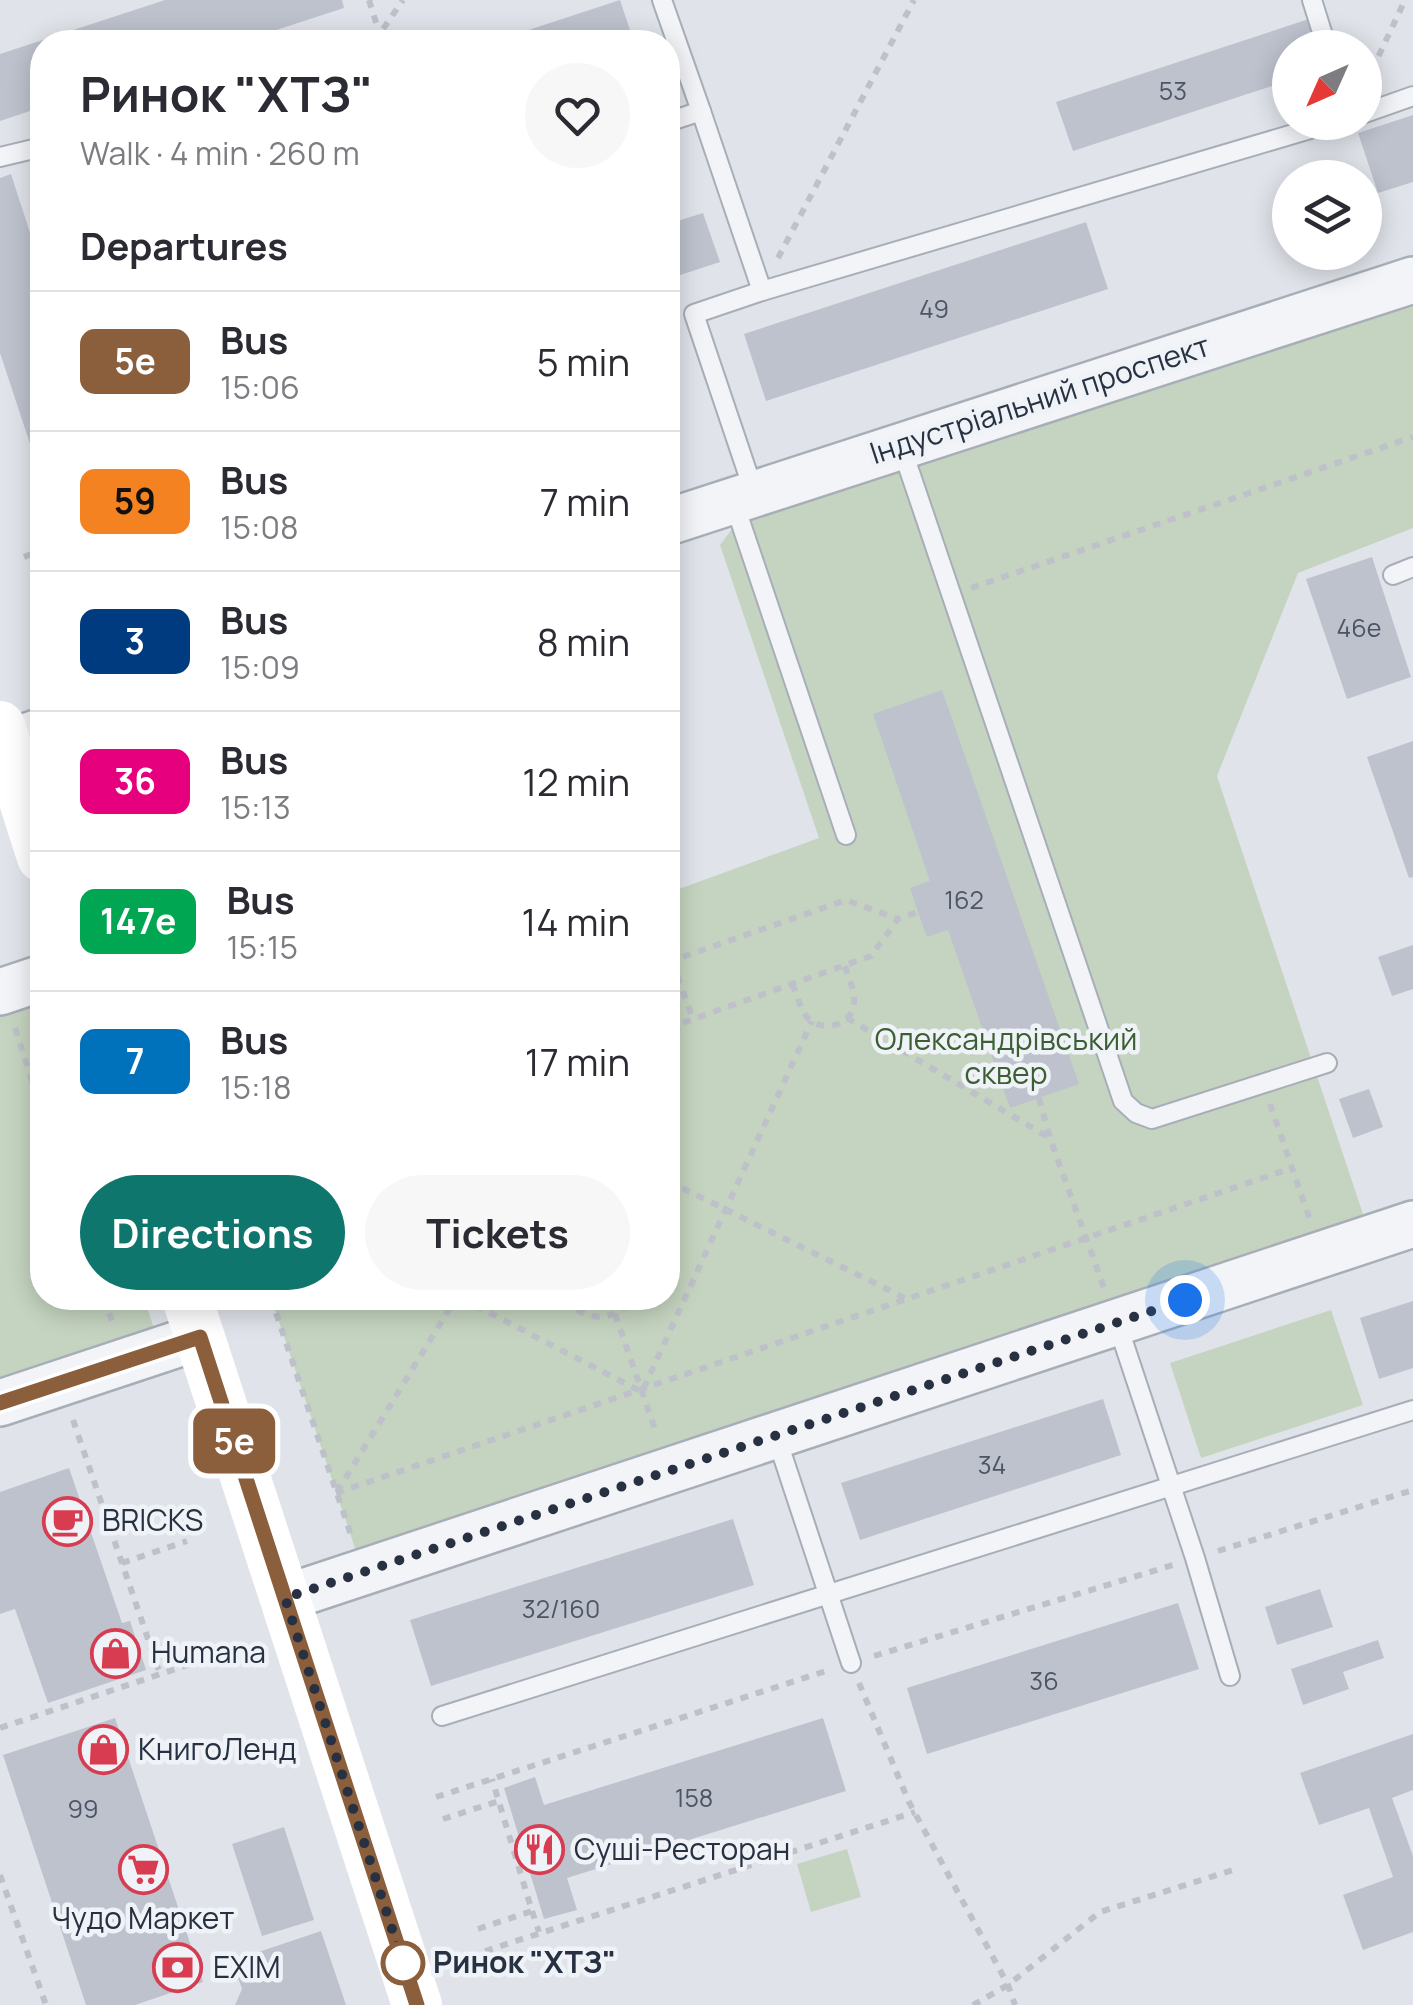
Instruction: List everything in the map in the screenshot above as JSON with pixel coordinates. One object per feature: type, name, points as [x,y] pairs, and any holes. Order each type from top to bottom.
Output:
[{"type":"main road","points":[[16,734],[30,800]]},
{"type":"main road","points":[[193,1317],[417,2005]]},
{"type":"street","name":"Індустріальний проспект","points":[[680,518],[1413,280]]},
{"type":"street","points":[[7,1009],[30,989]]},
{"type":"street","points":[[285,1598],[1413,1224]]},
{"type":"street","points":[[0,1402],[193,1317]]},
{"type":"lane","points":[[662,0],[673,30]]},
{"type":"lane","points":[[1312,0],[1321,30]]},
{"type":"lane","points":[[680,51],[762,291]]},
{"type":"lane","points":[[1382,107],[1413,96]]},
{"type":"lane","points":[[680,118],[701,111]]},
{"type":"lane","points":[[846,834],[743,496],[694,314],[1273,140]]},
{"type":"lane","points":[[0,157],[30,153]]},
{"type":"lane","points":[[901,446],[1123,1101],[1136,1113],[1152,1119],[1327,1063]]},
{"type":"lane","points":[[1394,574],[1413,567]]},
{"type":"lane","points":[[1117,1322],[1196,1558],[1230,1676]]},
{"type":"lane","points":[[442,1716],[1413,1410]]},
{"type":"lane","points":[[776,1435],[851,1663]]},
{"type":"path","points":[[369,0],[379,30]]},
{"type":"path","points":[[382,30],[402,0]]},
{"type":"path","points":[[762,291],[914,0]]},
{"type":"path","points":[[1382,50],[1406,0]]},
{"type":"path","points":[[951,595],[1413,438]]},
{"type":"path","points":[[24,557],[30,555]]},
{"type":"path","points":[[680,958],[846,900],[898,918],[918,912]]},
{"type":"path","points":[[680,1023],[871,956],[898,918]]},
{"type":"path","points":[[792,984],[804,1013],[812,1021],[832,1028],[847,1018],[853,1008],[854,996],[845,965]]},
{"type":"path","points":[[680,986],[693,1018]]},
{"type":"path","points":[[7,1009],[30,1077]]},
{"type":"path","points":[[847,1018],[1050,1138]]},
{"type":"path","points":[[680,1309],[812,1021]]},
{"type":"path","points":[[1264,1084],[1322,1254]]},
{"type":"path","points":[[1039,1098],[1117,1322]]},
{"type":"path","points":[[336,1493],[1292,1168]]},
{"type":"path","points":[[680,1187],[907,1298]]},
{"type":"path","points":[[108,1310],[117,1339]]},
{"type":"path","points":[[275,1310],[363,1572]]},
{"type":"path","points":[[336,1493],[450,1310]]},
{"type":"path","points":[[481,1310],[642,1392]]},
{"type":"path","points":[[579,1310],[593,1317],[620,1310]]},
{"type":"path","points":[[642,1392],[680,1310]]},
{"type":"path","points":[[615,1314],[669,1471]]},
{"type":"path","points":[[72,1416],[160,1674]]},
{"type":"path","points":[[436,1797],[851,1663],[1413,1490]]},
{"type":"path","points":[[122,1562],[187,1541]]},
{"type":"path","points":[[0,1728],[226,1652]]},
{"type":"path","points":[[851,1663],[915,1812],[1016,2005]]},
{"type":"path","points":[[492,1779],[539,1932]]},
{"type":"path","points":[[442,1820],[499,1801]]},
{"type":"path","points":[[486,1951],[915,1812]]},
{"type":"path","points":[[972,2005],[1008,1985],[1100,1912],[1233,1870]]},
{"type":"path","points":[[0,1874],[46,2005]]},
{"type":"path","points":[[478,1929],[532,1911]]},
{"type":"green space","name":"Олександрівський сквер","points":[[1413,288],[1413,528],[1298,573],[1217,776],[1371,1238],[363,1572],[275,1310],[680,1310],[680,889],[819,838],[720,545],[747,509]]},
{"type":"green space","points":[[30,988],[30,1310],[148,1310],[161,1350],[0,1402],[0,992]]},
{"type":"green space","points":[[1331,1310],[1363,1405],[1201,1458],[1170,1363]]},
{"type":"green space","points":[[847,1849],[861,1897],[811,1912],[797,1864]]},
{"type":"building","points":[[165,0],[342,0],[344,8],[276,30],[73,30]]},
{"type":"building","points":[[620,0],[630,30],[529,30]]},
{"type":"building","points":[[1312,18],[1316,30],[1275,30]]},
{"type":"building","points":[[1272,31],[1272,86],[1073,151],[1056,102]]},
{"type":"building","points":[[30,44],[30,111],[0,121],[0,54]]},
{"type":"building","points":[[1413,115],[1413,182],[1382,192],[1382,160],[1367,160],[1360,140],[1382,140],[1382,125]]},
{"type":"building","points":[[11,174],[30,233],[30,444],[0,353],[0,178]]},
{"type":"building","points":[[703,213],[720,262],[680,275],[680,220]]},
{"type":"building","points":[[1086,222],[1108,289],[766,401],[744,334]]},
{"type":"building","points":[[1372,557],[1411,677],[1347,699],[1306,579]]},
{"type":"building","points":[[942,690],[1079,1084],[1010,1108],[948,930],[927,937],[918,912],[910,888],[930,881],[873,714]]},
{"type":"building","points":[[1413,741],[1413,877],[1409,878],[1367,757]]},
{"type":"building","points":[[1413,945],[1413,989],[1392,996],[1378,957]]},
{"type":"building","points":[[1369,1089],[1383,1127],[1353,1138],[1339,1099]]},
{"type":"building","points":[[1413,1301],[1413,1368],[1379,1379],[1360,1318]]},
{"type":"building","points":[[1103,1399],[1121,1455],[860,1540],[841,1483]]},
{"type":"building","points":[[69,1468],[122,1623],[130,1621],[146,1670],[48,1703],[15,1609],[0,1614],[0,1492]]},
{"type":"building","points":[[733,1519],[754,1585],[431,1686],[410,1620]]},
{"type":"building","points":[[1320,1589],[1333,1627],[1277,1645],[1265,1607]]},
{"type":"building","points":[[1178,1603],[1199,1669],[927,1754],[907,1688]]},
{"type":"building","points":[[1378,1640],[1384,1658],[1343,1672],[1349,1689],[1303,1705],[1291,1669]]},
{"type":"building","points":[[115,1718],[203,1982],[135,2005],[86,2005],[3,1755]]},
{"type":"building","points":[[823,1718],[846,1791],[567,1878],[577,1910],[544,1919],[504,1788],[535,1777],[544,1805]]},
{"type":"building","points":[[1413,1734],[1413,1790],[1392,1798],[1413,1856],[1413,1932],[1363,1950],[1343,1895],[1393,1877],[1369,1808],[1319,1825],[1300,1773]]},
{"type":"building","points":[[284,1827],[314,1920],[262,1936],[232,1844]]},
{"type":"building","points":[[321,1931],[346,2005],[235,2005],[242,1989],[232,1961]]},
{"type":"bus line","name":"5е","points":[[0,1403],[200,1337],[417,2005]]},
{"type":"place","name":"BRICKS","points":[[67,1521]]},
{"type":"place","name":"Humana","points":[[116,1653]]},
{"type":"place","name":"КнигоЛенд","points":[[103,1750]]},
{"type":"place","name":"Суші-Ресторан","points":[[539,1850]]},
{"type":"place","name":"Чудо Маркет","points":[[143,1870]]},
{"type":"place","name":"Ринок \"ХТЗ\"","points":[[403,1963]]},
{"type":"place","name":"EXIM","points":[[178,1968]]},
{"type":"route","points":[[403,1963],[285,1598],[1185,1300]]}]
